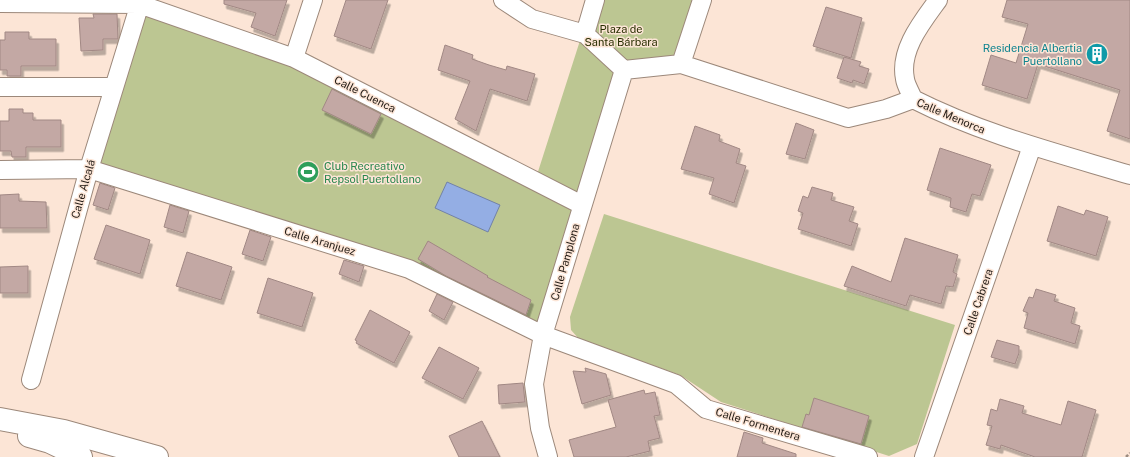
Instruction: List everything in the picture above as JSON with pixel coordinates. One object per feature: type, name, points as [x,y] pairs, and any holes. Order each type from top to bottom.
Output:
[{"type":"street","points":[[294,58],[313,0]]},
{"type":"street","points":[[503,0],[532,19],[584,34],[624,70],[681,64],[702,0]]},
{"type":"street","points":[[584,34],[595,0]]},
{"type":"street","points":[[913,99],[905,79],[906,59],[912,40],[938,0]]},
{"type":"street","name":"Calle Cuenca","points":[[0,3],[140,2],[294,58],[582,205]]},
{"type":"street","name":"Calle Alcalá","points":[[30,380],[89,169],[140,2]]},
{"type":"street","name":"Calle Menorca","points":[[681,64],[848,118],[886,109],[913,99],[968,124],[1032,146],[1130,175]]},
{"type":"street","name":"Calle Pamplona","points":[[548,457],[540,428],[534,384],[543,335],[624,70]]},
{"type":"street","points":[[0,88],[114,87]]},
{"type":"street","name":"Calle Cabrera","points":[[924,457],[1032,146]]},
{"type":"street","name":"Calle Aranjuez","points":[[0,170],[89,169],[409,269],[543,335]]},
{"type":"street","name":"Calle Formentera","points":[[543,335],[676,384],[706,409],[868,457]]},
{"type":"street","points":[[0,419],[64,431],[157,457]]},
{"type":"street","points":[[0,428],[50,442],[81,457]]},
{"type":"path","points":[[1126,457],[1130,453]]},
{"type":"green space","name":"Club Recreativo Repsol Puertollano","points":[[593,0],[701,0],[681,64],[624,70],[543,335],[409,269],[89,169],[139,4],[294,58],[535,181]]},
{"type":"green space","points":[[604,214],[955,325],[917,444],[889,456],[721,402],[680,375],[579,339],[571,330],[570,317]]},
{"type":"water","points":[[447,182],[500,205],[488,232],[435,208]]},
{"type":"building","points":[[224,0],[287,0],[275,36],[251,27],[256,13],[224,4]]},
{"type":"building","points":[[346,0],[388,0],[371,49],[334,36]]},
{"type":"building","points":[[1007,0],[1130,0],[1130,139],[1107,131],[1120,90],[1038,64],[1027,99],[982,85],[991,55],[1016,63],[1028,24],[1002,17]]},
{"type":"building","points":[[826,7],[862,18],[851,58],[813,46]]},
{"type":"building","points":[[93,14],[117,14],[118,39],[103,39],[103,50],[81,51],[79,18],[94,18]]},
{"type":"building","points":[[5,32],[29,32],[29,39],[56,39],[56,66],[21,66],[21,76],[7,76],[7,70],[0,70],[0,40],[5,40]]},
{"type":"building","points":[[445,45],[473,55],[472,59],[489,65],[506,70],[507,66],[535,74],[527,101],[490,89],[476,131],[455,119],[470,81],[438,70]]},
{"type":"building","points":[[844,57],[861,62],[859,66],[869,69],[864,84],[853,80],[852,83],[837,78]]},
{"type":"building","points":[[332,89],[381,114],[371,134],[322,110]]},
{"type":"building","points":[[9,109],[23,109],[23,113],[33,113],[33,120],[61,120],[61,147],[26,147],[26,157],[12,157],[11,151],[0,151],[0,121],[9,121]]},
{"type":"building","points":[[796,123],[814,130],[805,159],[786,154]]},
{"type":"building","points":[[695,126],[720,135],[719,141],[740,149],[736,163],[746,166],[734,203],[709,194],[714,178],[681,169]]},
{"type":"building","points":[[940,148],[991,165],[980,196],[972,194],[966,212],[950,207],[951,198],[927,190]]},
{"type":"building","points":[[100,183],[115,188],[108,210],[93,205]]},
{"type":"building","points":[[812,187],[833,193],[831,200],[854,207],[849,221],[858,224],[851,246],[798,229],[803,213],[798,211],[803,196],[808,198]]},
{"type":"building","points":[[19,194],[19,201],[46,202],[47,228],[0,228],[0,195]]},
{"type":"building","points":[[170,205],[189,211],[183,233],[164,227]]},
{"type":"building","points":[[1058,206],[1084,215],[1086,210],[1108,217],[1096,256],[1047,241]]},
{"type":"building","points":[[106,225],[150,240],[140,274],[94,259]]},
{"type":"building","points":[[250,230],[271,237],[263,261],[242,254]]},
{"type":"building","points":[[905,238],[958,255],[953,272],[957,274],[953,287],[946,286],[941,304],[910,295],[906,306],[844,286],[852,266],[891,282]]},
{"type":"building","points":[[428,241],[488,276],[487,277],[531,300],[526,315],[446,276],[418,259]]},
{"type":"building","points":[[187,252],[232,267],[221,300],[176,286]]},
{"type":"building","points":[[344,260],[364,266],[359,282],[339,274]]},
{"type":"building","points":[[28,266],[28,293],[0,293],[0,267]]},
{"type":"building","points":[[268,278],[313,293],[302,327],[257,313]]},
{"type":"building","points":[[1036,289],[1056,295],[1054,301],[1075,308],[1071,323],[1080,326],[1075,344],[1024,328],[1028,313],[1023,311],[1029,297],[1033,298]]},
{"type":"building","points":[[437,294],[453,302],[444,320],[429,311]]},
{"type":"building","points":[[370,310],[410,332],[394,363],[356,343],[357,341],[355,340]]},
{"type":"building","points":[[997,340],[1019,346],[1019,353],[1015,364],[991,357]]},
{"type":"building","points":[[439,347],[479,368],[463,399],[422,378]]},
{"type":"building","points":[[585,368],[606,374],[611,395],[582,404],[573,371],[586,372]]},
{"type":"building","points":[[523,383],[525,402],[499,404],[498,385]]},
{"type":"building","points":[[644,390],[645,394],[655,392],[660,415],[654,416],[660,438],[648,441],[650,451],[626,457],[574,457],[569,440],[616,427],[608,400]]},
{"type":"building","points":[[814,398],[869,416],[861,444],[802,427],[806,414],[809,415]]},
{"type":"building","points":[[1000,399],[1024,406],[1022,413],[1061,425],[1068,401],[1096,410],[1082,457],[1035,457],[1001,445],[1000,449],[986,445],[992,426],[987,425],[991,409],[997,411]]},
{"type":"building","points":[[482,421],[500,457],[459,457],[449,436]]},
{"type":"building","points":[[744,432],[763,438],[762,443],[796,454],[796,457],[737,457]]},
{"type":"place","name":"Residencia Albertia Puertollano","points":[[1097,54]]},
{"type":"place","name":"Club Recreativo Repsol Puertollano","points":[[308,172]]},
{"type":"park label","name":"Plaza de Santa Bárbara","points":[[621,35]]}]
